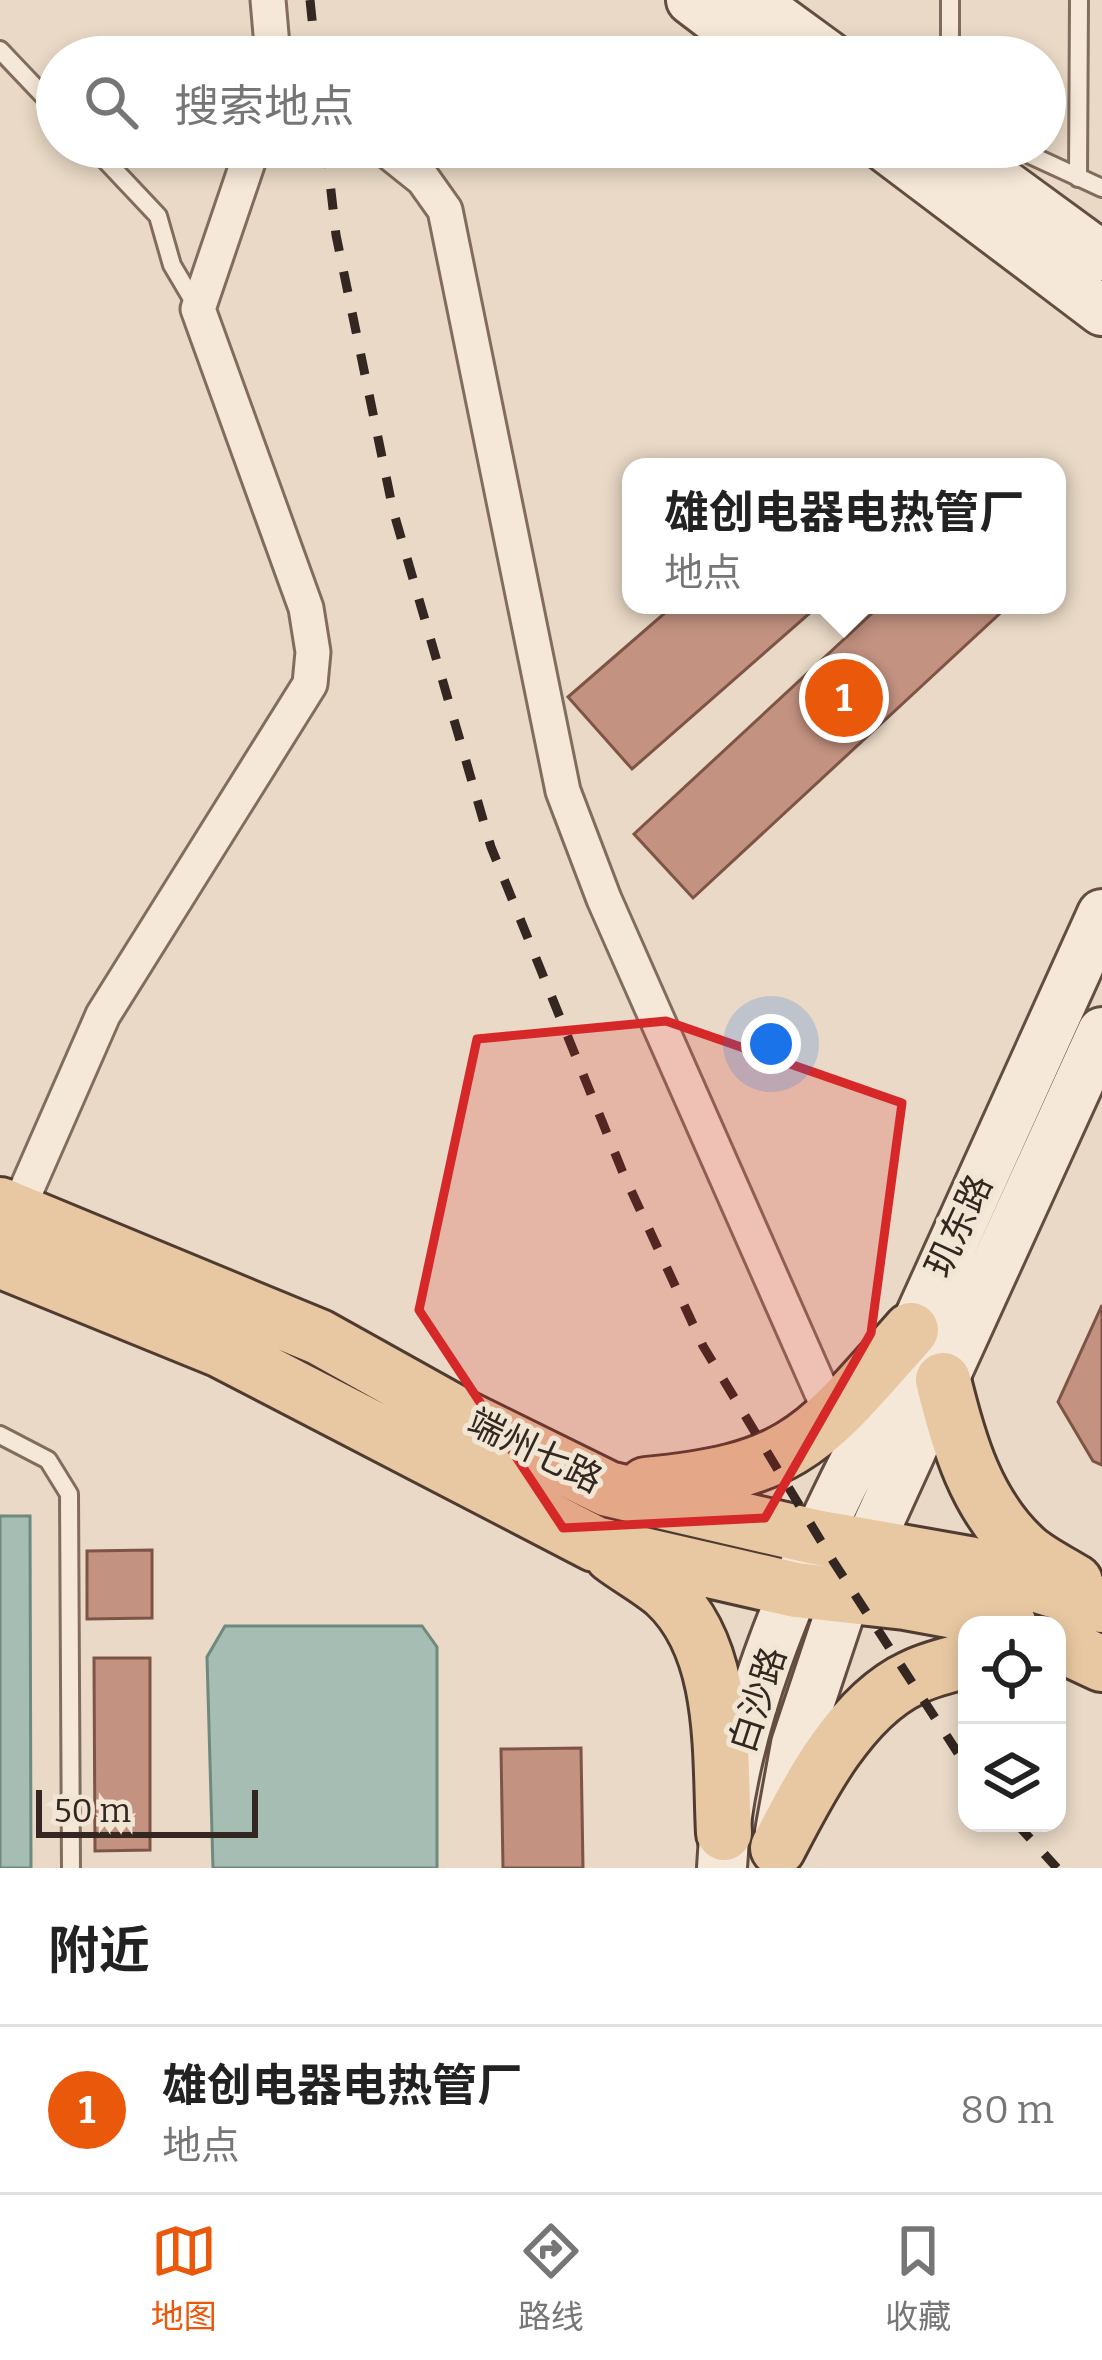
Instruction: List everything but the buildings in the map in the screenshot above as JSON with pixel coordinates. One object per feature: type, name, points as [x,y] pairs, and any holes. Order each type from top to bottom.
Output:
[{"type":"main road","points":[[691,0],[738,36]]},
{"type":"main road","points":[[752,0],[801,36]]},
{"type":"main road","points":[[913,168],[1102,311]]},
{"type":"main road","points":[[982,168],[1102,256]]},
{"type":"main road","name":"玑东路","points":[[815,1537],[854,1462],[1102,914]]},
{"type":"main road","name":"玑东路","points":[[869,1544],[1102,1033]]},
{"type":"main road","name":"端州七路","points":[[6,1225],[319,1337],[466,1419],[608,1489],[815,1537],[969,1564],[1102,1602]]},
{"type":"main road","name":"端州七路","points":[[6,1225],[221,1350],[595,1544],[821,1592],[980,1616]]},
{"type":"main road","points":[[608,1489],[736,1473],[804,1444],[911,1330]]},
{"type":"main road","points":[[943,1380],[957,1438],[977,1489],[1025,1550],[1102,1602]]},
{"type":"main road","name":"白沙路","points":[[778,1858],[821,1592],[815,1537]]},
{"type":"main road","points":[[595,1544],[668,1595],[700,1645],[715,1684],[723,1850]]},
{"type":"main road","name":"白沙路","points":[[723,1850],[747,1729],[821,1592],[869,1544]]},
{"type":"main road","points":[[778,1858],[817,1774],[848,1732],[910,1678],[958,1663]]},
{"type":"street","points":[[268,0],[271,36]]},
{"type":"street","points":[[6,1225],[103,1015],[310,684],[313,652],[306,608],[198,309],[246,168]]},
{"type":"street","points":[[409,168],[445,210],[563,791],[604,898],[833,1418]]},
{"type":"lane","points":[[950,0],[950,36]]},
{"type":"lane","points":[[1078,178],[1079,0]]},
{"type":"lane","points":[[0,50],[36,88]]},
{"type":"lane","points":[[113,168],[158,216],[172,265],[198,309]]},
{"type":"lane","points":[[1057,168],[1102,188]]},
{"type":"lane","points":[[0,1435],[48,1460],[69,1494],[71,1868]]},
{"type":"highlighted area","points":[[666,1021],[902,1103],[871,1333],[765,1518],[563,1528],[419,1310],[477,1039]]},
{"type":"shaded area","points":[[0,1516],[30,1516],[31,1868],[0,1868]]},
{"type":"shaded area","points":[[225,1626],[422,1626],[437,1647],[437,1868],[213,1868],[207,1657]]},
{"type":"railway","points":[[310,0],[314,36]]},
{"type":"railway","points":[[328,168],[336,235],[393,510],[491,847],[623,1173],[703,1346],[833,1561],[958,1753]]},
{"type":"railway","points":[[1024,1832],[1057,1868]]},
{"type":"place","name":"雄创电器电热管厂","points":[[844,698]]}]
